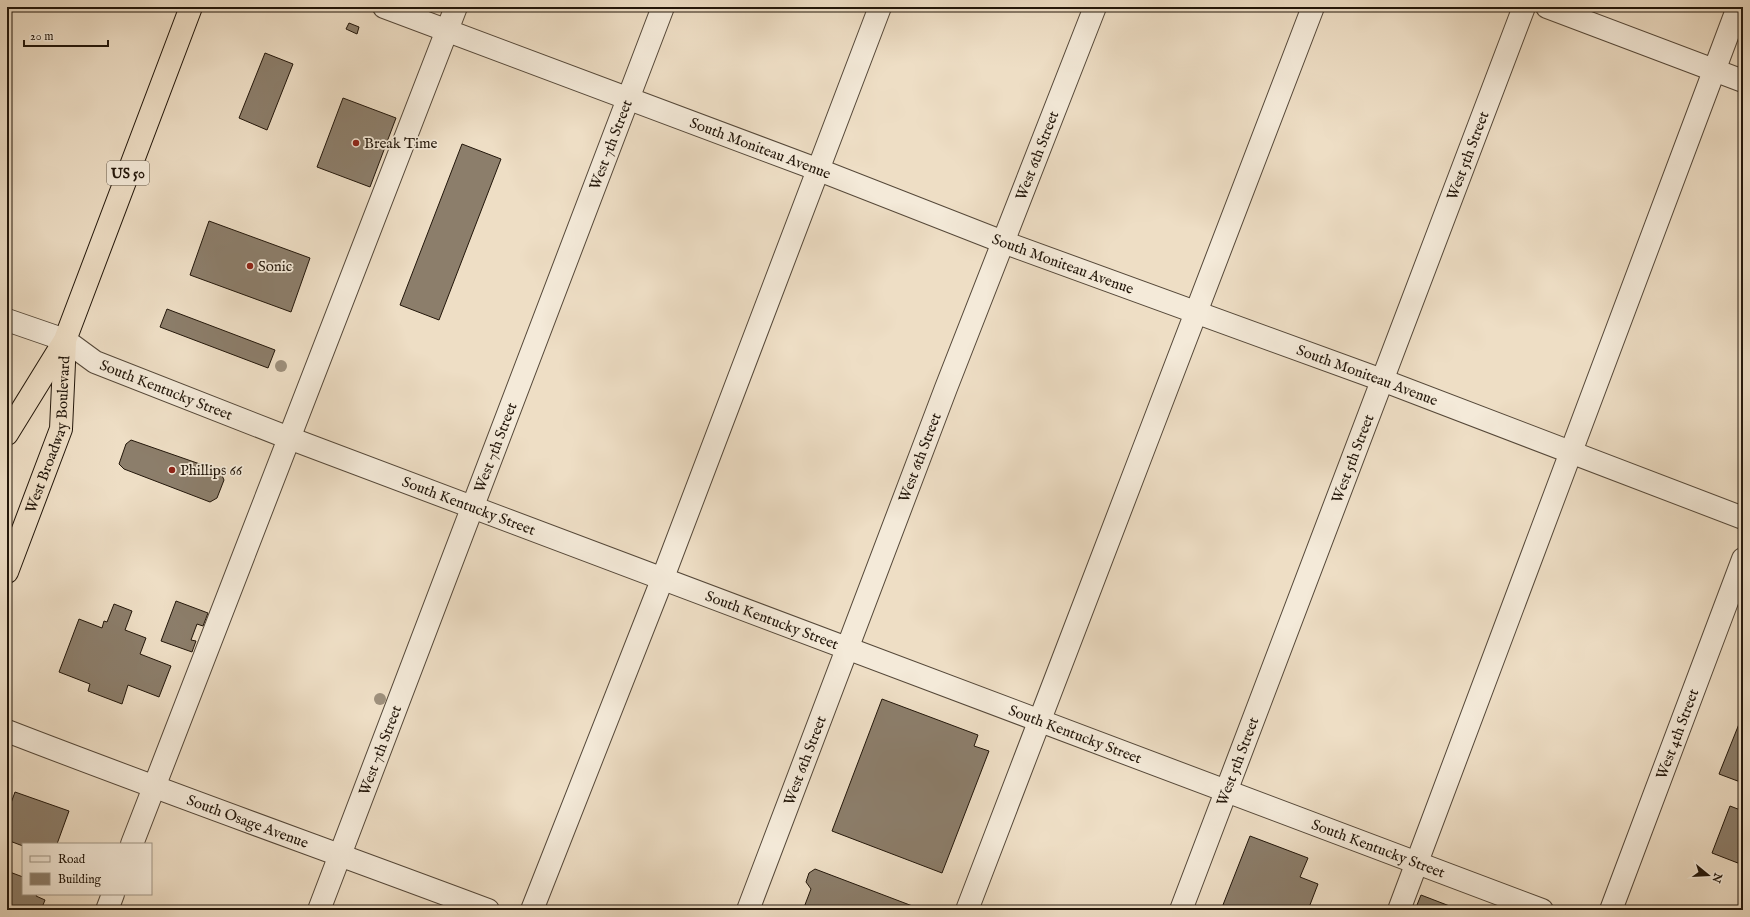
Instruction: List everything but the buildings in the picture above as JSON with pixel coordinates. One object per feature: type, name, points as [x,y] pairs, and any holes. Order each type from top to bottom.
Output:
[{"type":"highway","name":"West Broadway Boulevard","points":[[7,434],[65,340],[191,7]]},
{"type":"highway","name":"West Broadway Boulevard","points":[[7,572],[61,429],[65,340]]},
{"type":"street","name":"South Moniteau Avenue","points":[[384,7],[628,100],[819,170],[1003,242],[1382,380],[1743,518]]},
{"type":"street","points":[[132,843],[456,7]]},
{"type":"street","name":"West 7th Street","points":[[319,910],[663,7]]},
{"type":"street","points":[[532,910],[662,580],[880,7]]},
{"type":"street","name":"West 6th Street","points":[[748,910],[1003,242],[1095,7]]},
{"type":"street","points":[[967,910],[1313,7]]},
{"type":"street","name":"West 5th Street","points":[[1181,910],[1524,7]]},
{"type":"street","points":[[1547,7],[1743,81]]},
{"type":"street","points":[[1399,910],[1738,7]]},
{"type":"street","name":"South Kentucky Street","points":[[7,320],[65,340],[95,362],[289,438],[662,580],[1542,910]]},
{"type":"street","name":"West 4th Street","points":[[1611,910],[1743,559]]},
{"type":"street","name":"South Osage Avenue","points":[[7,731],[154,788],[340,854],[488,910]]},
{"type":"street","points":[[106,910],[113,895]]},
{"type":"place","name":"Break Time","points":[[356,143]]},
{"type":"place","name":"Sonic","points":[[250,266]]},
{"type":"place","name":"Phillips 66","points":[[172,470]]}]
